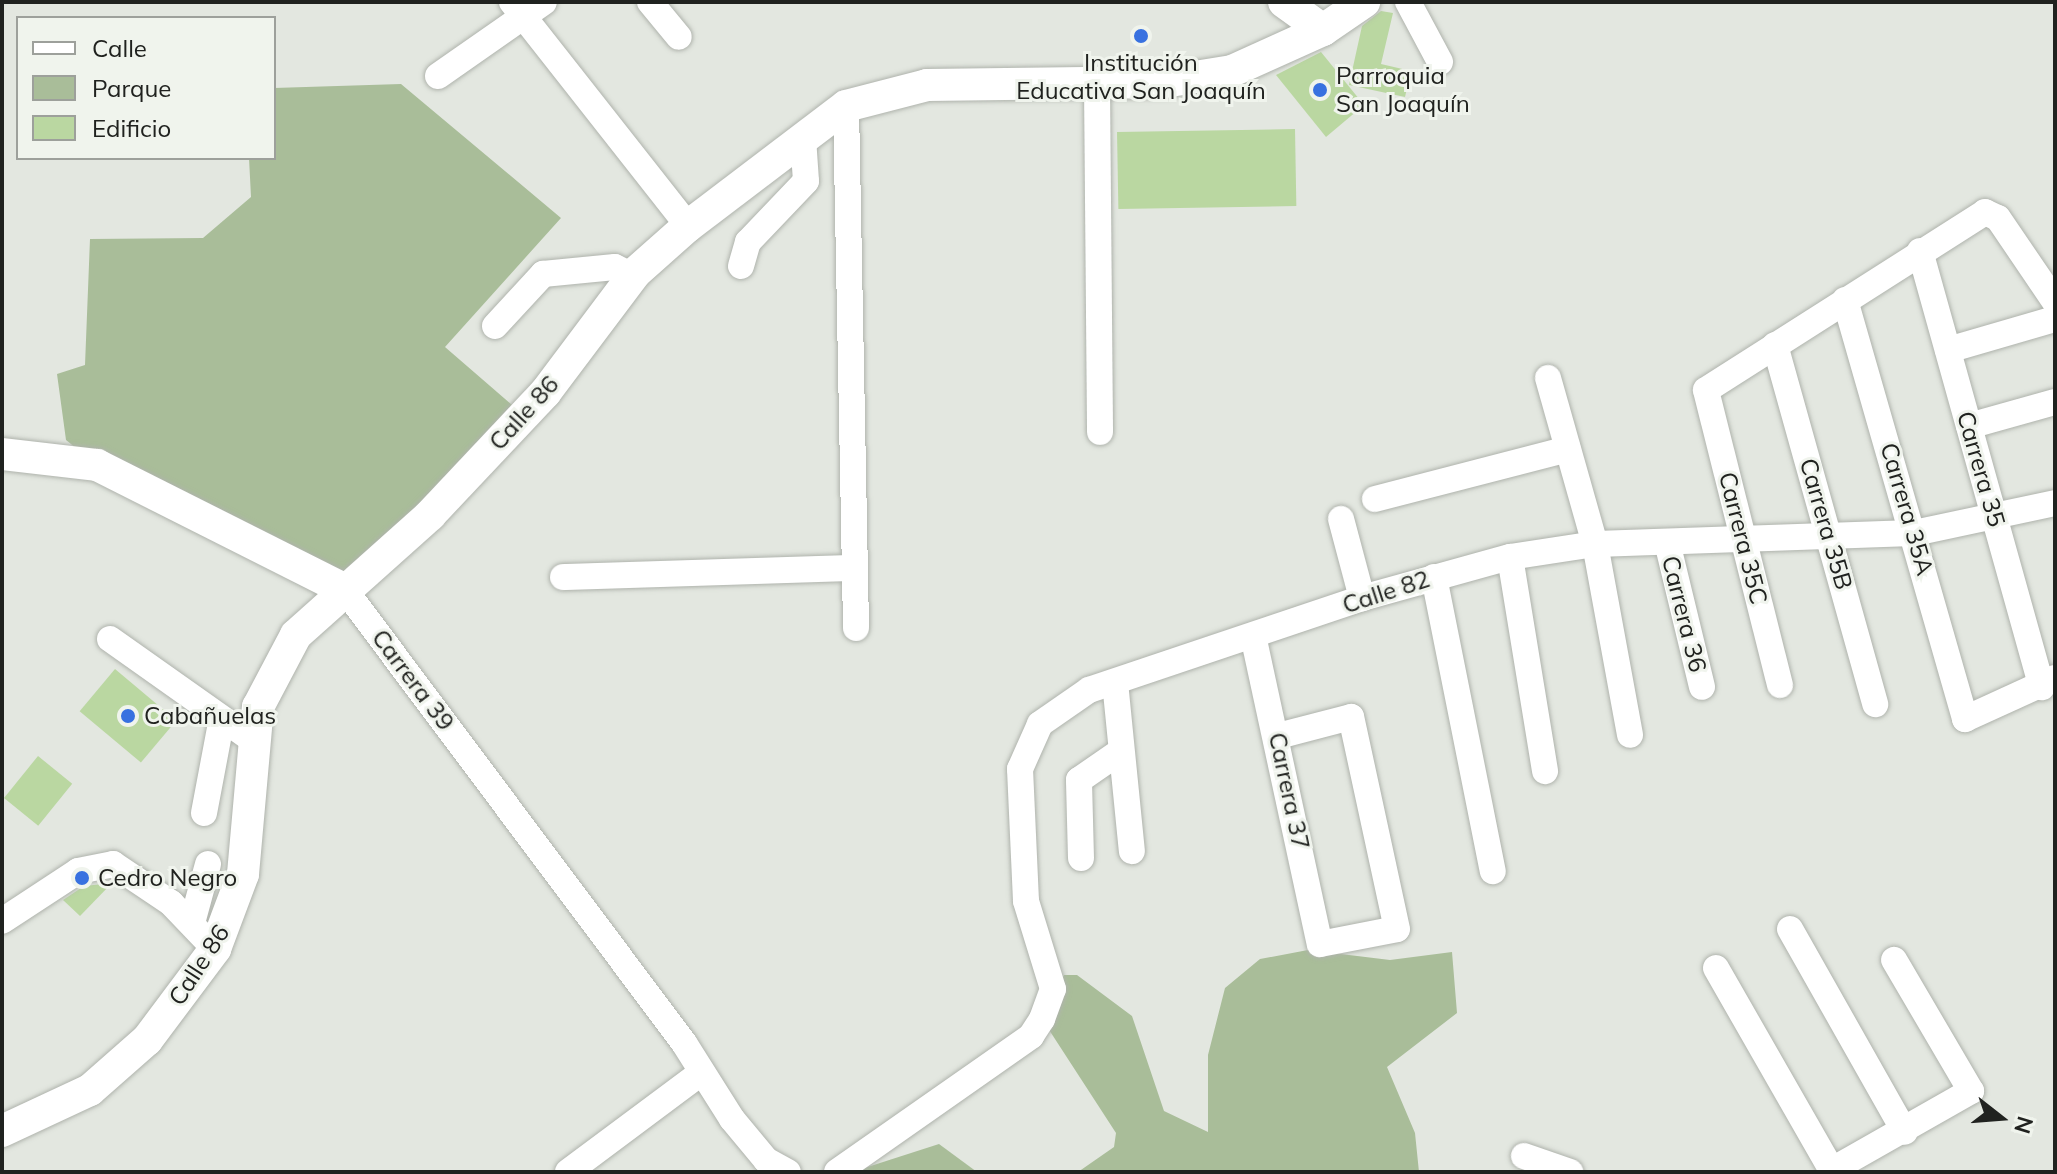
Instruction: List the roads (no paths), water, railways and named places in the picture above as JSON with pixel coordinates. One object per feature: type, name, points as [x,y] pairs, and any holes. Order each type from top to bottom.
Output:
[{"type":"main road","points":[[1284,2],[1323,30]]},
{"type":"main road","name":"Calle 86","points":[[2,1131],[90,1090],[147,1040],[215,949],[243,874],[254,741],[265,681],[279,658],[312,615],[430,515],[545,393],[633,276],[688,226],[846,106],[927,85],[1097,85],[1232,71],[1323,30],[1364,2]]},
{"type":"main road","name":"Carrera 39","points":[[2,454],[97,465],[345,590]]},
{"type":"street","points":[[438,76],[517,10],[544,2]]},
{"type":"street","points":[[650,2],[679,37]]},
{"type":"street","points":[[1408,2],[1440,62]]},
{"type":"street","points":[[517,10],[688,226]]},
{"type":"street","points":[[1097,85],[1100,432]]},
{"type":"street","points":[[846,106],[856,628]]},
{"type":"street","points":[[741,266],[748,242],[806,181],[803,138]]},
{"type":"street","points":[[1775,345],[1985,212],[1998,218],[2055,302]]},
{"type":"street","name":"Carrera 35","points":[[1920,251],[1994,516],[2048,683]]},
{"type":"street","points":[[495,326],[543,274],[615,267],[633,276]]},
{"type":"street","name":"Carrera 35A","points":[[1845,300],[1965,719],[2048,683]]},
{"type":"street","points":[[1948,350],[2055,319]]},
{"type":"street","name":"Carrera 35C","points":[[1775,345],[1706,390],[1780,685]]},
{"type":"street","name":"Carrera 35B","points":[[1775,345],[1875,704]]},
{"type":"street","points":[[1548,378],[1595,544],[1630,735]]},
{"type":"street","points":[[1969,426],[2055,402]]},
{"type":"street","points":[[1375,499],[1568,449]]},
{"type":"street","name":"Calle 82","points":[[837,1172],[1031,1036],[1042,1019],[1053,989],[1026,901],[1020,769],[1040,724],[1089,690],[1254,640],[1362,598],[1510,557],[1595,544],[1914,533],[2054,505]]},
{"type":"street","points":[[1341,519],[1362,598]]},
{"type":"street","name":"Carrera 36","points":[[1667,542],[1702,687]]},
{"type":"street","points":[[1510,557],[1545,771]]},
{"type":"street","points":[[563,577],[853,568]]},
{"type":"street","points":[[1434,577],[1493,871]]},
{"type":"street","name":"Carrera 39","points":[[345,590],[766,1160],[788,1172]]},
{"type":"street","points":[[110,639],[221,723],[254,741]]},
{"type":"street","name":"Carrera 37","points":[[1254,640],[1278,736],[1320,944],[1397,929],[1351,717],[1278,736]]},
{"type":"street","points":[[1115,682],[1132,851]]},
{"type":"street","points":[[204,813],[221,723]]},
{"type":"street","points":[[1081,858],[1079,780],[1121,751]]},
{"type":"street","points":[[2,921],[78,871],[113,864],[192,923],[215,949]]},
{"type":"street","points":[[192,923],[208,864]]},
{"type":"street","points":[[1790,929],[1905,1132]]},
{"type":"street","points":[[1716,968],[1833,1171],[1971,1091],[1894,960]]},
{"type":"street","points":[[568,1172],[702,1072]]},
{"type":"street","points":[[1524,1156],[1570,1172]]},
{"type":"place","name":"Institución Educativa San Joaquín","points":[[1141,36]]},
{"type":"place","name":"Parroquia San Joaquín","points":[[1320,90]]},
{"type":"place","name":"Cabañuelas","points":[[128,716]]},
{"type":"place","name":"Cedro Negro","points":[[82,878]]}]
